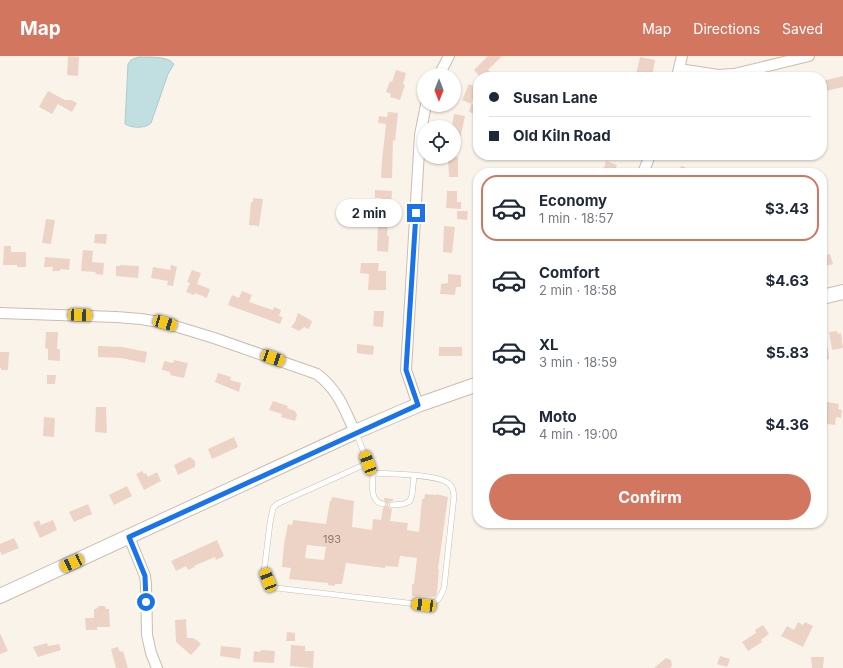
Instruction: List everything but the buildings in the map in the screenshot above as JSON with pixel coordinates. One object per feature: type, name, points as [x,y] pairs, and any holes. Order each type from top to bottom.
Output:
[{"type":"main road","points":[[827,296],[843,292]]},
{"type":"main road","points":[[0,596],[355,432],[418,405],[473,386]]},
{"type":"street","points":[[443,68],[449,56]]},
{"type":"street","points":[[678,72],[682,56]]},
{"type":"street","points":[[742,72],[809,56]]},
{"type":"street","points":[[418,405],[406,370],[420,135],[425,112]]},
{"type":"street","points":[[0,313],[80,315],[141,319],[165,323],[214,338],[317,374],[327,382],[337,394],[355,432]]},
{"type":"street","points":[[129,537],[145,576],[147,635],[151,653],[157,668]]},
{"type":"lane","points":[[355,432],[373,472],[372,491],[375,499],[378,503],[384,504]]},
{"type":"lane","points":[[368,463],[277,504],[273,508],[264,572],[268,580],[276,588],[424,605],[435,603],[440,599],[444,588],[454,496],[453,489],[448,483],[438,478],[373,472]]},
{"type":"lane","points":[[392,505],[404,504],[410,501],[414,476]]},
{"type":"water","points":[[138,57],[163,58],[174,64],[168,74],[151,123],[138,127],[125,124],[128,64],[131,60]]},
{"type":"route","points":[[146,602],[145,576],[129,537],[355,432],[418,405],[406,370],[416,213]]}]
